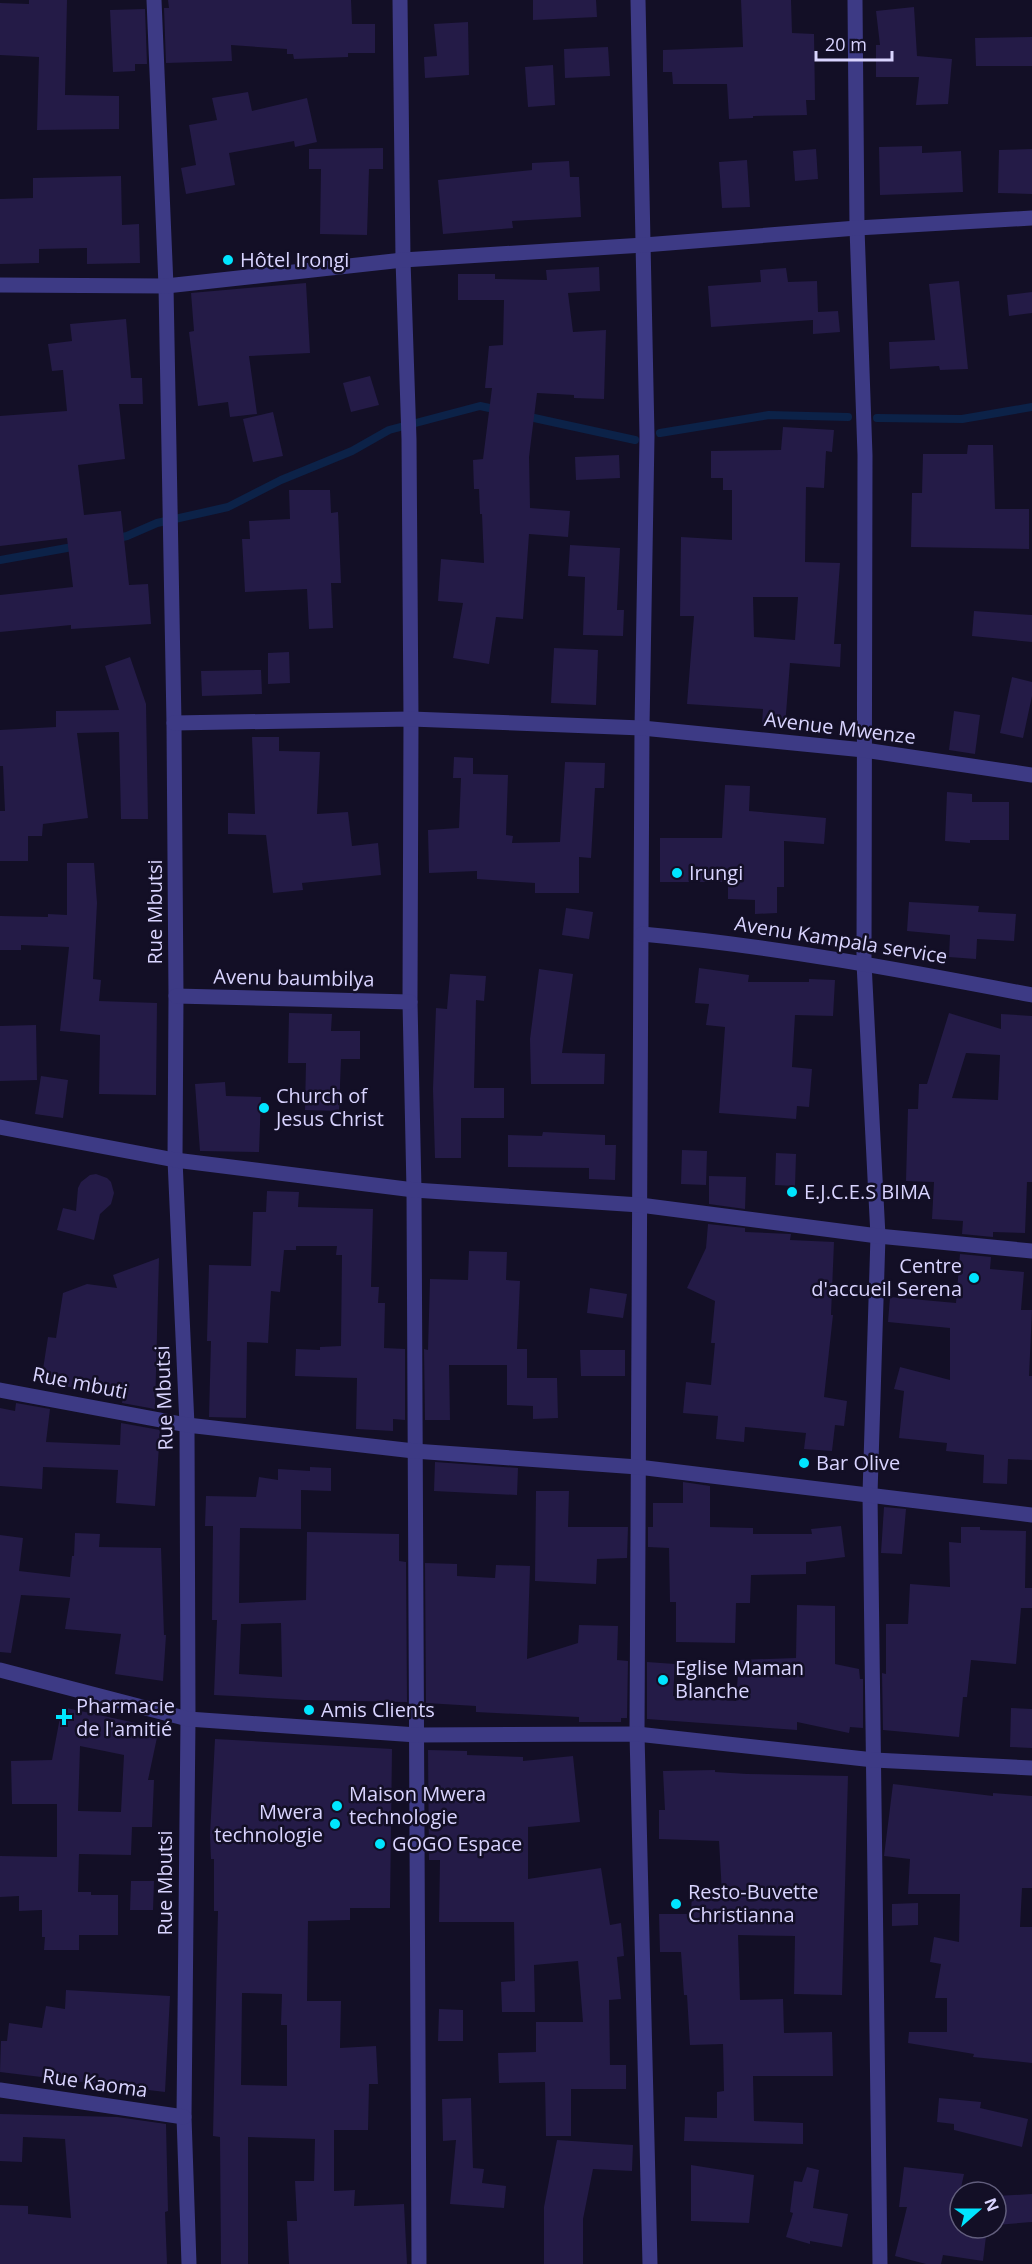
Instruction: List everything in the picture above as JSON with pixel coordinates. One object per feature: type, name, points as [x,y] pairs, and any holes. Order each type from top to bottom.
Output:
[{"type":"street","points":[[154,0],[166,286]]},
{"type":"street","points":[[399,0],[403,260],[409,439],[410,1002],[414,1190],[419,2264]]},
{"type":"street","points":[[638,0],[647,436],[642,728],[637,1734],[650,2264]]},
{"type":"street","points":[[855,0],[857,228],[865,455],[864,963],[878,1236],[870,1494],[880,2264]]},
{"type":"street","points":[[0,285],[166,286],[403,260],[644,246],[857,228],[1032,218]]},
{"type":"street","name":"Rue Mbutsi","points":[[166,286],[174,723],[176,996],[174,1160],[187,1425],[188,1719],[184,2117],[189,2264]]},
{"type":"street","name":"Avenue Mwenze","points":[[174,723],[411,719],[642,728],[864,750],[1032,775]]},
{"type":"street","name":"Avenu Kampala service","points":[[642,934],[712,940],[864,963],[1032,995]]},
{"type":"street","name":"Avenu baumbilya","points":[[176,996],[410,1002]]},
{"type":"street","points":[[0,1127],[174,1160],[414,1190],[640,1205],[878,1236],[1032,1251]]},
{"type":"street","name":"Rue mbuti","points":[[0,1390],[187,1425],[414,1451],[638,1467],[1032,1515]]},
{"type":"street","points":[[0,1670],[188,1719],[417,1736],[637,1734],[874,1760],[1032,1768]]},
{"type":"street","name":"Rue Kaoma","points":[[0,2090],[184,2117]]},
{"type":"building","points":[[29,0],[67,0],[65,95],[119,96],[119,129],[37,130],[39,57],[0,55],[0,3],[29,4]]},
{"type":"building","points":[[168,0],[351,0],[352,24],[375,24],[375,53],[348,53],[348,57],[294,59],[293,54],[287,54],[287,49],[231,45],[232,61],[166,63],[164,8],[169,8]]},
{"type":"building","points":[[533,0],[596,0],[597,17],[533,20]]},
{"type":"building","points":[[741,0],[791,0],[792,33],[814,34],[815,100],[806,100],[807,115],[729,119],[727,84],[673,84],[672,72],[663,72],[663,50],[743,47]]},
{"type":"building","points":[[914,7],[917,56],[952,59],[948,104],[916,105],[919,77],[876,77],[876,45],[880,45],[876,11]]},
{"type":"building","points":[[145,9],[147,64],[135,64],[135,71],[113,72],[110,10]]},
{"type":"building","points":[[468,22],[469,75],[425,78],[424,57],[437,56],[434,24]]},
{"type":"building","points":[[1032,37],[1032,66],[976,66],[975,38]]},
{"type":"building","points":[[608,47],[610,76],[565,78],[564,49]]},
{"type":"building","points":[[553,65],[555,105],[528,107],[525,67]]},
{"type":"building","points":[[248,92],[252,111],[307,98],[317,142],[295,147],[294,141],[229,153],[235,185],[186,194],[181,168],[196,165],[189,125],[217,120],[212,98]]},
{"type":"building","points":[[922,146],[922,153],[961,151],[963,192],[880,195],[879,147]]},
{"type":"building","points":[[383,148],[383,169],[369,169],[367,235],[320,234],[321,169],[309,169],[309,149]]},
{"type":"building","points":[[816,149],[818,179],[795,181],[793,151]]},
{"type":"building","points":[[1032,149],[1032,194],[998,193],[999,150]]},
{"type":"building","points":[[747,160],[750,207],[722,208],[719,162]]},
{"type":"building","points":[[569,161],[570,177],[579,177],[581,217],[512,221],[513,228],[443,234],[438,180],[532,170],[532,163]]},
{"type":"building","points":[[121,176],[122,225],[139,224],[140,263],[87,264],[87,248],[39,249],[39,263],[0,264],[0,199],[33,198],[33,178]]},
{"type":"building","points":[[599,267],[600,291],[568,293],[573,332],[606,330],[604,399],[537,393],[529,457],[530,508],[570,511],[568,537],[529,534],[523,619],[496,617],[489,664],[453,658],[463,603],[438,601],[441,559],[484,563],[482,514],[480,514],[479,489],[474,489],[473,460],[483,459],[492,388],[485,388],[489,346],[503,345],[504,300],[458,300],[458,274],[495,274],[495,279],[547,280],[546,270]]},
{"type":"building","points":[[786,268],[788,282],[817,281],[818,312],[838,311],[840,332],[813,334],[813,320],[711,327],[708,286],[761,282],[760,270]]},
{"type":"building","points":[[959,281],[968,369],[940,370],[939,366],[890,369],[889,342],[935,340],[929,284]]},
{"type":"building","points":[[306,283],[310,353],[249,356],[257,414],[230,417],[228,402],[198,406],[189,332],[194,331],[191,293]]},
{"type":"building","points":[[1032,292],[1032,313],[1009,316],[1007,295]]},
{"type":"building","points":[[126,319],[131,378],[142,378],[143,404],[119,404],[125,459],[78,465],[84,515],[121,511],[129,585],[148,584],[151,624],[71,629],[71,625],[0,632],[0,595],[73,587],[67,538],[0,546],[0,416],[67,411],[63,370],[52,371],[48,344],[72,341],[70,324]]},
{"type":"building","points":[[370,376],[379,405],[351,412],[343,383]]},
{"type":"building","points":[[273,412],[283,456],[253,462],[243,419]]},
{"type":"building","points":[[783,427],[834,430],[832,452],[826,451],[824,488],[806,487],[805,562],[840,563],[834,644],[841,644],[840,667],[790,663],[785,726],[762,724],[763,709],[687,704],[694,616],[680,616],[681,537],[732,540],[732,490],[723,490],[723,478],[711,478],[711,451],[781,450]],"holes":[[[753,597],[798,597],[795,640],[754,637]]]},
{"type":"building","points":[[968,445],[993,445],[995,509],[1029,509],[1029,549],[911,547],[912,493],[922,493],[923,454],[967,454]]},
{"type":"building","points":[[619,455],[620,478],[576,480],[575,457]]},
{"type":"building","points":[[289,490],[330,490],[331,513],[338,512],[341,583],[331,583],[333,628],[309,629],[307,589],[245,592],[242,539],[250,539],[249,521],[290,519]]},
{"type":"building","points":[[570,545],[620,548],[617,610],[624,610],[623,636],[583,635],[585,577],[568,576]]},
{"type":"building","points":[[974,611],[1032,615],[1032,642],[972,636]]},
{"type":"building","points":[[554,648],[598,650],[596,705],[551,703]]},
{"type":"building","points":[[289,652],[290,683],[268,684],[268,653]]},
{"type":"building","points":[[130,657],[146,704],[148,819],[121,819],[119,732],[77,733],[88,818],[43,824],[42,836],[28,836],[28,861],[0,861],[0,811],[5,811],[3,766],[0,766],[0,730],[56,727],[56,711],[119,710],[105,666]]},
{"type":"building","points":[[261,670],[262,694],[202,696],[201,671]]},
{"type":"building","points":[[1012,677],[1032,682],[1032,696],[1023,738],[1000,733]]},
{"type":"building","points":[[954,711],[980,715],[975,754],[949,750]]},
{"type":"building","points":[[252,737],[279,737],[279,751],[320,752],[317,814],[348,812],[352,846],[378,843],[381,875],[302,883],[303,890],[273,893],[266,835],[228,834],[228,813],[255,814]]},
{"type":"building","points":[[454,757],[473,758],[473,774],[508,775],[506,835],[513,836],[512,843],[560,842],[565,762],[605,763],[604,788],[595,788],[591,858],[579,857],[579,893],[535,893],[535,883],[477,879],[477,871],[429,873],[428,830],[459,828],[461,778],[453,778]]},
{"type":"building","points":[[725,785],[750,786],[749,811],[826,818],[824,844],[784,841],[784,887],[777,887],[777,913],[755,914],[755,900],[728,899],[728,882],[660,882],[660,838],[722,838]]},
{"type":"building","points":[[947,792],[972,794],[972,802],[1009,802],[1009,840],[970,840],[970,843],[945,841]]},
{"type":"building","points":[[67,863],[94,863],[97,903],[93,979],[101,980],[99,1001],[157,1003],[156,1095],[99,1094],[100,1035],[60,1031],[69,947],[21,945],[21,950],[0,950],[0,916],[67,915]]},
{"type":"building","points":[[909,902],[979,906],[978,912],[1016,914],[1014,941],[977,939],[976,959],[949,957],[950,935],[907,931]]},
{"type":"building","points":[[566,908],[593,912],[589,939],[562,935]]},
{"type":"building","points":[[699,968],[749,975],[748,982],[835,980],[833,1016],[795,1015],[792,1067],[812,1069],[809,1107],[797,1106],[796,1119],[719,1113],[725,1027],[706,1025],[709,1004],[695,1003]]},
{"type":"building","points":[[539,969],[573,974],[562,1053],[605,1054],[604,1084],[531,1084],[530,1039]]},
{"type":"building","points":[[450,974],[486,976],[484,1001],[476,1000],[474,1088],[504,1088],[504,1118],[461,1118],[461,1158],[435,1158],[433,1089],[436,1008],[447,1009]]},
{"type":"building","points":[[289,1013],[332,1014],[331,1031],[360,1031],[360,1059],[341,1059],[339,1111],[305,1110],[306,1063],[288,1063]]},
{"type":"building","points":[[949,1013],[1001,1029],[1001,1014],[1032,1016],[1032,1182],[1027,1182],[1025,1233],[993,1232],[993,1237],[962,1234],[963,1221],[932,1219],[934,1182],[906,1181],[908,1109],[918,1109],[919,1084],[927,1084]],"holes":[[[966,1053],[1000,1055],[998,1100],[952,1098]]]},
{"type":"building","points":[[36,1025],[37,1080],[0,1081],[0,1026]]},
{"type":"building","points":[[41,1076],[68,1080],[63,1118],[35,1114]]},
{"type":"building","points":[[225,1082],[226,1096],[261,1097],[259,1152],[200,1151],[195,1084]]},
{"type":"building","points":[[543,1132],[605,1135],[605,1145],[616,1145],[615,1180],[589,1179],[589,1168],[508,1167],[508,1135],[542,1136]]},
{"type":"building","points":[[682,1150],[707,1151],[706,1185],[681,1184]]},
{"type":"building","points":[[776,1153],[796,1154],[795,1186],[775,1185]]},
{"type":"building","points":[[96,1174],[111,1182],[114,1193],[111,1204],[100,1214],[94,1240],[57,1230],[63,1208],[76,1211],[78,1188],[81,1182],[90,1175]]},
{"type":"building","points":[[709,1176],[746,1177],[745,1209],[709,1204]]},
{"type":"building","points":[[267,1191],[299,1192],[298,1207],[373,1209],[371,1287],[379,1287],[378,1303],[385,1303],[384,1348],[405,1349],[405,1420],[393,1419],[393,1431],[356,1429],[357,1378],[295,1376],[296,1349],[320,1350],[320,1347],[341,1346],[342,1255],[336,1255],[337,1246],[296,1246],[296,1250],[284,1250],[280,1292],[271,1291],[268,1343],[247,1342],[246,1418],[209,1417],[211,1341],[207,1341],[209,1265],[251,1266],[253,1212],[266,1212]]},
{"type":"building","points":[[708,1224],[745,1228],[745,1232],[791,1234],[790,1240],[834,1242],[831,1315],[833,1315],[824,1397],[847,1401],[844,1426],[835,1425],[832,1451],[804,1449],[806,1433],[745,1427],[744,1442],[716,1439],[718,1416],[683,1413],[686,1382],[711,1385],[715,1343],[711,1343],[715,1301],[687,1288],[706,1248]]},
{"type":"building","points":[[469,1251],[507,1252],[506,1280],[520,1281],[517,1349],[527,1349],[527,1378],[557,1378],[558,1418],[533,1419],[533,1406],[507,1405],[507,1365],[449,1365],[450,1420],[425,1420],[424,1349],[428,1350],[430,1279],[468,1280]]},
{"type":"building","points":[[960,1254],[991,1257],[990,1269],[1024,1272],[1021,1310],[1032,1310],[1029,1376],[1032,1376],[1032,1460],[1008,1459],[1007,1484],[983,1483],[984,1455],[946,1451],[947,1443],[899,1438],[904,1391],[894,1389],[900,1367],[950,1380],[950,1328],[888,1322],[890,1297],[956,1303]]},
{"type":"building","points":[[159,1258],[155,1409],[122,1403],[123,1398],[115,1397],[115,1395],[41,1382],[48,1337],[56,1338],[63,1293],[87,1284],[117,1288],[113,1275]]},
{"type":"building","points":[[590,1288],[627,1294],[623,1318],[587,1313]]},
{"type":"building","points":[[580,1350],[625,1350],[625,1376],[581,1376]]},
{"type":"building","points":[[16,1403],[50,1409],[46,1442],[120,1445],[121,1423],[160,1430],[155,1506],[116,1503],[118,1470],[43,1467],[42,1489],[0,1486],[0,1408],[15,1411]]},
{"type":"building","points":[[435,1462],[518,1468],[517,1495],[434,1491]]},
{"type":"building","points":[[310,1467],[331,1468],[331,1491],[301,1490],[301,1529],[240,1528],[239,1603],[306,1600],[307,1532],[399,1534],[399,1561],[406,1562],[407,1702],[214,1695],[217,1620],[212,1620],[213,1526],[205,1526],[206,1496],[256,1497],[259,1477],[278,1480],[278,1469],[310,1471]],"holes":[[[281,1623],[282,1677],[239,1674],[241,1624]]]},
{"type":"building","points":[[683,1482],[710,1486],[710,1527],[753,1528],[753,1534],[812,1534],[811,1529],[841,1526],[845,1557],[806,1562],[806,1574],[751,1575],[750,1603],[736,1603],[735,1643],[676,1642],[676,1602],[670,1602],[669,1548],[648,1547],[648,1527],[653,1527],[653,1503],[683,1503]]},
{"type":"building","points":[[536,1491],[569,1491],[568,1527],[628,1527],[627,1558],[597,1559],[596,1584],[535,1581]]},
{"type":"building","points":[[884,1507],[906,1509],[902,1554],[881,1553]]},
{"type":"building","points":[[961,1527],[980,1527],[980,1530],[1026,1531],[1025,1588],[1032,1588],[1032,1608],[1021,1608],[1016,1664],[971,1660],[967,1697],[963,1697],[959,1737],[883,1730],[882,1673],[886,1674],[886,1624],[908,1624],[910,1584],[950,1587],[949,1542],[961,1543]]},
{"type":"building","points":[[75,1533],[100,1534],[99,1547],[161,1548],[164,1635],[166,1635],[163,1681],[115,1674],[121,1634],[65,1629],[70,1598],[21,1595],[11,1653],[0,1652],[0,1535],[23,1538],[19,1571],[70,1577]]},
{"type":"building","points":[[425,1563],[457,1564],[457,1576],[495,1578],[496,1565],[530,1566],[527,1659],[578,1643],[579,1625],[618,1626],[617,1660],[628,1661],[627,1718],[621,1718],[621,1722],[579,1722],[579,1717],[476,1712],[476,1706],[426,1703]]},
{"type":"building","points":[[797,1605],[835,1606],[835,1664],[859,1669],[860,1679],[863,1679],[863,1728],[850,1727],[849,1733],[797,1722],[797,1730],[647,1719],[647,1662],[675,1664],[673,1696],[736,1701],[739,1660],[796,1658]]},
{"type":"building","points":[[62,1707],[159,1728],[148,1780],[154,1780],[152,1827],[132,1827],[131,1855],[79,1854],[78,1892],[91,1892],[91,1895],[118,1895],[118,1935],[79,1935],[79,1950],[44,1950],[42,1910],[19,1911],[19,1896],[0,1897],[0,1856],[57,1857],[57,1804],[12,1804],[11,1761],[52,1760]],"holes":[[[80,1746],[124,1755],[121,1812],[78,1811]]]},
{"type":"building","points":[[1011,1708],[1032,1709],[1032,1748],[1010,1747]]},
{"type":"building","points":[[215,1739],[392,1749],[390,1908],[350,1908],[350,1920],[308,1921],[307,2001],[341,2001],[340,2048],[376,2046],[378,2084],[369,2084],[368,2130],[334,2130],[334,2191],[355,2190],[354,2206],[404,2204],[407,2264],[289,2264],[287,2221],[297,2221],[295,2181],[314,2181],[315,2139],[248,2137],[248,2264],[221,2264],[220,2137],[213,2136],[218,1911],[214,1911],[214,1859],[211,1859]],"holes":[[[242,1993],[282,1994],[281,2025],[287,2025],[287,2086],[241,2085]]]},
{"type":"building","points":[[428,1750],[467,1751],[467,1755],[523,1757],[523,1761],[573,1756],[580,1822],[528,1827],[528,1879],[601,1868],[610,1925],[621,1923],[624,1956],[617,1957],[621,1999],[609,2000],[610,2065],[626,2065],[626,2089],[571,2089],[571,2136],[546,2136],[545,2082],[499,2083],[498,2053],[536,2052],[536,2022],[583,2022],[578,1961],[534,1965],[535,2012],[502,2012],[501,1982],[515,1981],[514,1922],[439,1922],[440,1860],[429,1860]]},
{"type":"building","points":[[715,1770],[715,1772],[747,1774],[848,1776],[842,1995],[794,1994],[795,1936],[738,1935],[740,2000],[783,1999],[784,2033],[832,2032],[833,2076],[753,2076],[754,2121],[803,2123],[803,2144],[684,2141],[685,2117],[717,2118],[717,2092],[724,2091],[723,2044],[690,2045],[687,1995],[684,1995],[681,1952],[660,1952],[659,1914],[691,1914],[692,1892],[722,1893],[719,1841],[659,1839],[659,1810],[665,1810],[663,1771]]},
{"type":"building","points":[[893,1784],[993,1796],[993,1793],[1032,1796],[1032,1888],[1022,1888],[1020,1927],[1032,1927],[1032,2063],[973,2057],[974,2054],[908,2043],[909,2032],[947,2032],[947,1998],[935,1998],[941,1964],[930,1962],[934,1937],[959,1942],[960,1894],[908,1894],[910,1859],[884,1856]]},
{"type":"building","points":[[131,1881],[154,1881],[153,1910],[130,1910]]},
{"type":"building","points":[[918,1903],[918,1925],[892,1926],[892,1904]]},
{"type":"building","points":[[66,1990],[170,1996],[165,2092],[0,2072],[1,2041],[7,2041],[9,2023],[42,2028],[46,2006],[65,2009]]},
{"type":"building","points":[[439,2009],[463,2010],[463,2041],[438,2041]]},
{"type":"building","points":[[471,2098],[473,2168],[484,2169],[482,2183],[506,2186],[504,2208],[450,2204],[456,2140],[443,2141],[442,2099]]},
{"type":"building","points":[[939,2098],[981,2102],[980,2108],[1028,2119],[1022,2147],[954,2130],[954,2124],[937,2122]]},
{"type":"building","points":[[0,2114],[117,2117],[166,2124],[167,2264],[0,2264],[0,2205],[28,2206],[28,2214],[71,2218],[65,2139],[23,2137],[22,2162],[0,2161]]},
{"type":"building","points":[[557,2140],[633,2145],[632,2171],[593,2169],[583,2219],[583,2264],[544,2264],[544,2207]]},
{"type":"building","points":[[691,2165],[754,2175],[749,2223],[691,2221]]},
{"type":"building","points":[[807,2167],[819,2170],[813,2208],[848,2214],[842,2247],[810,2241],[810,2244],[786,2237],[793,2213],[790,2212],[794,2181],[802,2182]]},
{"type":"building","points":[[904,2167],[964,2174],[963,2180],[948,2180],[948,2240],[986,2240],[983,2261],[943,2255],[941,2264],[926,2264],[895,2256],[907,2207],[899,2207]]},
{"type":"building","points":[[1032,2194],[1032,2222],[1008,2224],[1008,2195]]},
{"type":"waterway","points":[[114,539],[157,523],[228,507],[281,480],[352,451],[389,430],[480,406],[499,410]]},
{"type":"waterway","points":[[877,418],[962,419],[1032,407]]},
{"type":"waterway","points":[[660,433],[769,415],[848,417]]},
{"type":"waterway","points":[[525,416],[635,440]]},
{"type":"waterway","points":[[0,560],[78,546]]},
{"type":"place","name":"Hôtel Irongi","points":[[228,260]]},
{"type":"place","name":"Irungi","points":[[677,873]]},
{"type":"place","name":"Church of Jesus Christ","points":[[264,1108]]},
{"type":"place","name":"E.J.C.E.S BIMA","points":[[792,1192]]},
{"type":"place","name":"Centre d'accueil Serena","points":[[974,1278]]},
{"type":"place","name":"Bar Olive","points":[[804,1463]]},
{"type":"place","name":"Eglise Maman Blanche","points":[[663,1680]]},
{"type":"place","name":"Amis Clients","points":[[309,1710]]},
{"type":"place","name":"Pharmacie de l'amitié","points":[[64,1717]]},
{"type":"place","name":"Maison Mwera technologie","points":[[337,1806]]},
{"type":"place","name":"Mwera technologie","points":[[335,1824]]},
{"type":"place","name":"GOGO Espace","points":[[380,1844]]},
{"type":"place","name":"Resto-Buvette Christianna","points":[[676,1904]]}]
